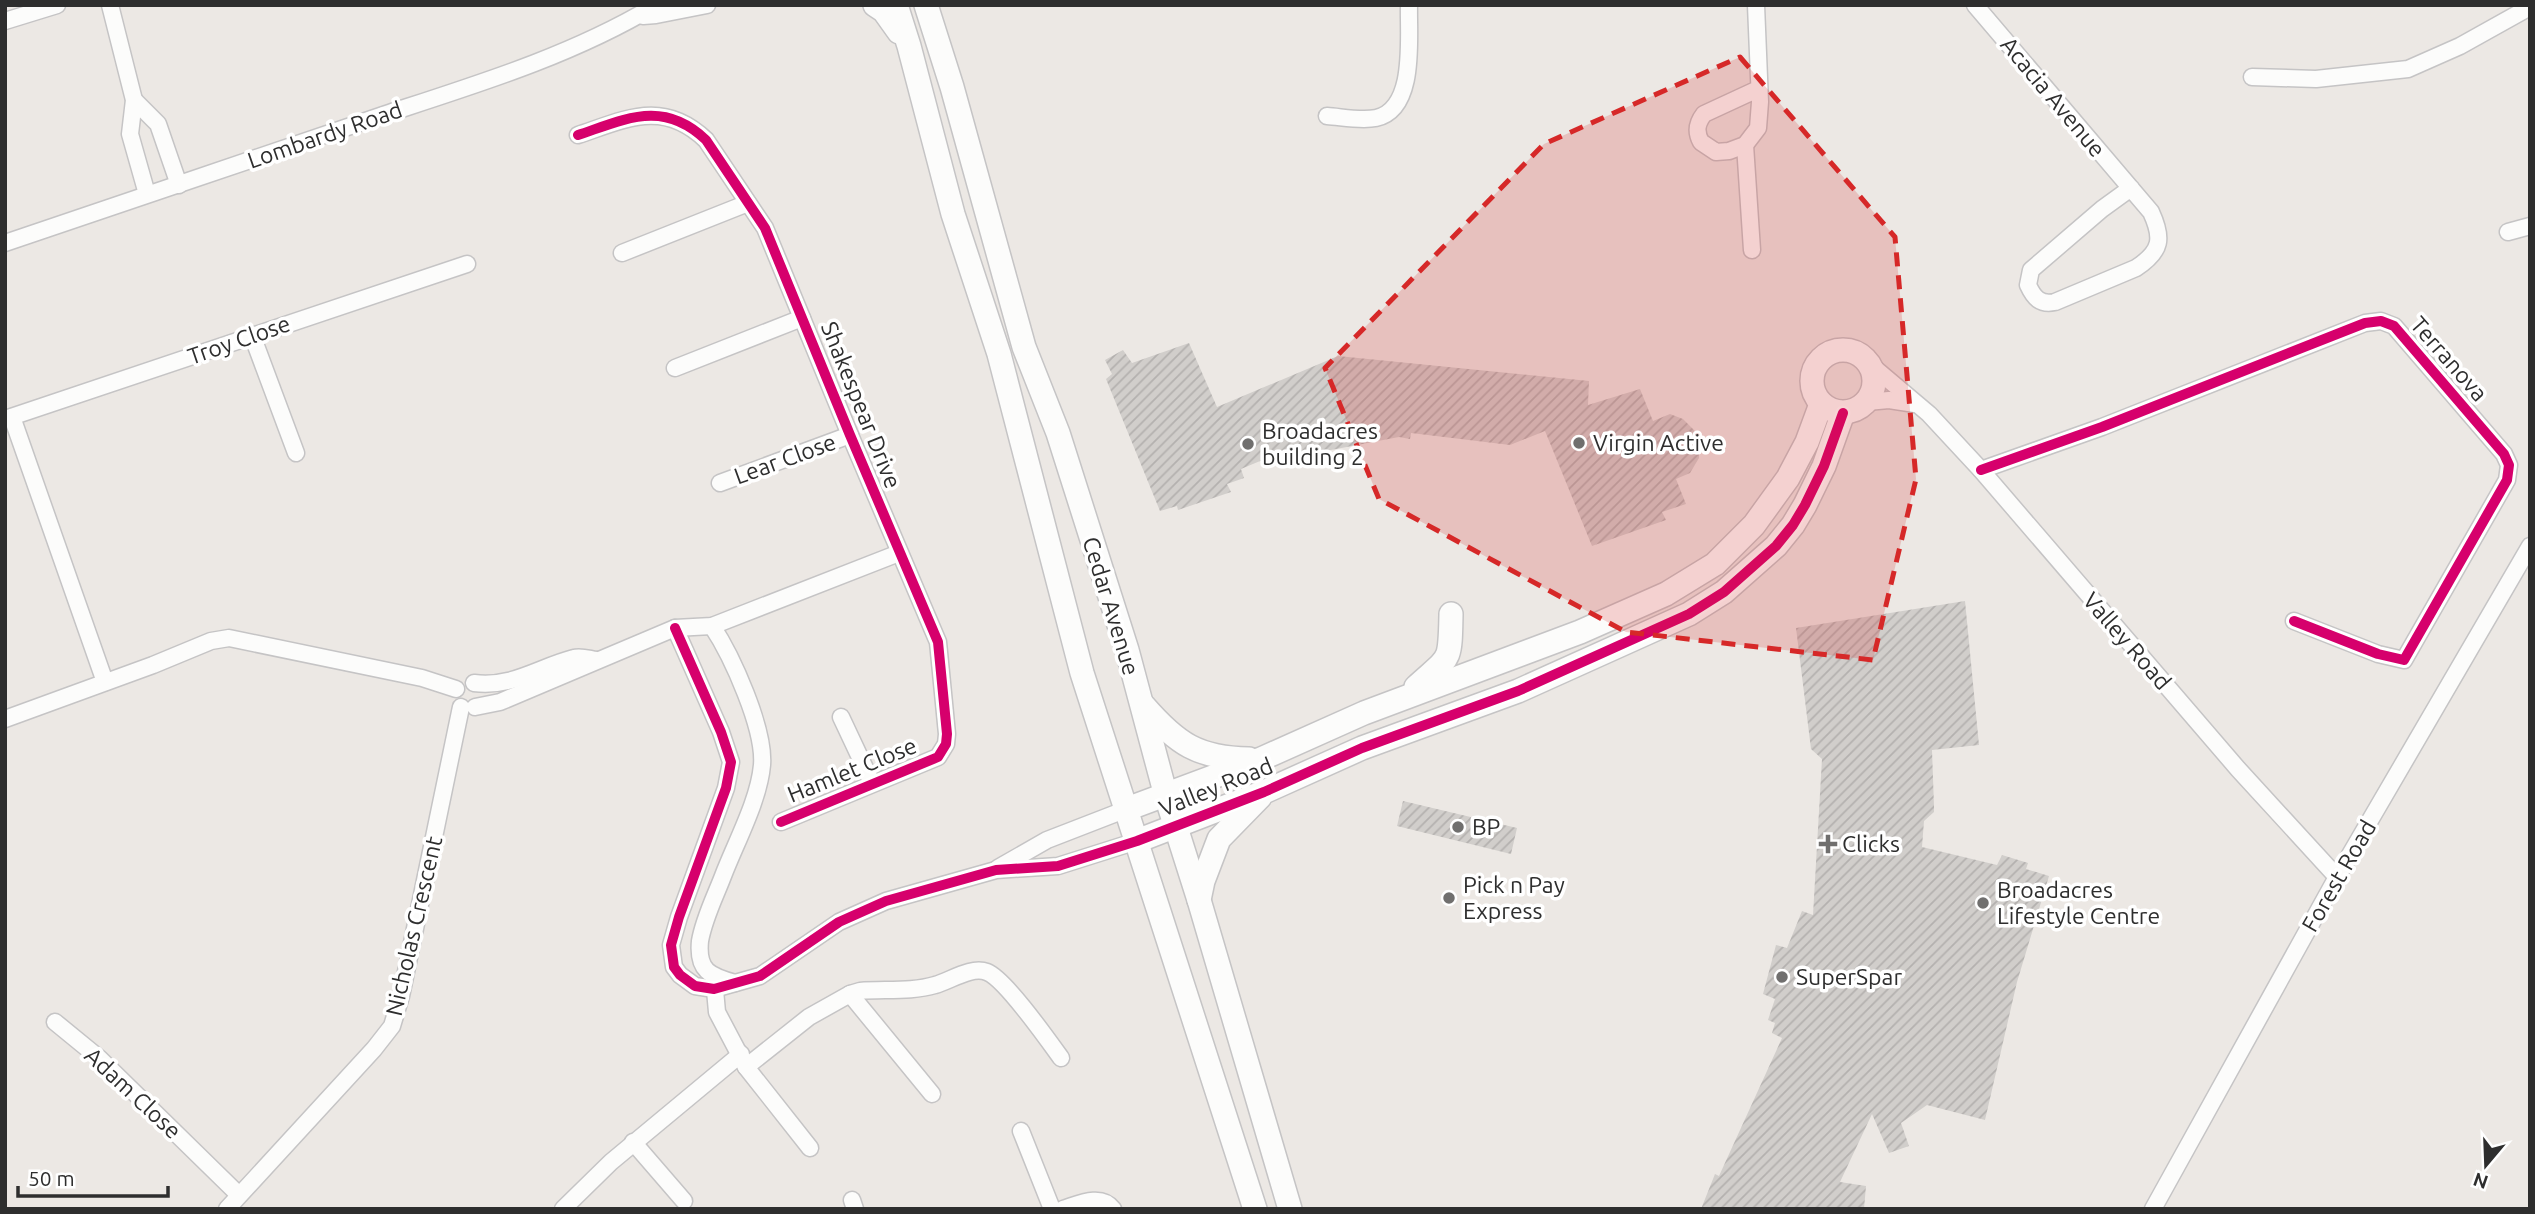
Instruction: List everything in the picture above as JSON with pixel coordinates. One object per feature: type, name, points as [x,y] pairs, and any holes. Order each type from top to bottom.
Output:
[{"type":"main road","points":[[875,5],[884,11],[909,46]]},
{"type":"main road","name":"Cedar Avenue","points":[[896,5],[953,214],[999,354],[1082,673],[1255,1209]]},
{"type":"main road","name":"Cedar Avenue","points":[[926,5],[952,87],[1024,347],[1058,433],[1123,638],[1166,796],[1290,1209]]},
{"type":"main road","points":[[1844,349],[1854,351],[1864,356],[1871,365],[1875,383],[1867,402],[1858,409],[1843,413],[1832,411],[1821,404],[1815,395],[1813,371],[1826,354],[1844,349]]},
{"type":"main road","name":"Valley Road","points":[[1127,809],[1261,759],[1364,713],[1628,612],[1689,580],[1715,564],[1754,525],[1788,478],[1821,404]]},
{"type":"main road","name":"Valley Road","points":[[1137,841],[1264,792],[1362,748],[1518,691],[1689,614],[1724,592],[1776,546],[1793,525],[1824,466],[1843,413]]},
{"type":"main road","points":[[1689,580],[1709,601]]},
{"type":"main road","points":[[1403,699],[1444,664],[1450,648],[1451,614]]},
{"type":"main road","points":[[1139,702],[1163,728],[1185,746],[1218,757],[1261,759]]},
{"type":"main road","points":[[1199,900],[1203,881],[1219,839],[1264,792]]},
{"type":"street","points":[[5,21],[57,5]]},
{"type":"street","points":[[110,5],[134,100],[130,134],[147,194]]},
{"type":"street","name":"Lombardy Road","points":[[5,243],[471,86],[567,50],[641,16],[656,5]]},
{"type":"street","name":"Lombardy Road","points":[[641,16],[708,5]]},
{"type":"street","points":[[1327,116],[1371,118],[1392,110],[1401,95],[1407,73],[1409,5]]},
{"type":"street","points":[[1756,5],[1760,102],[1758,128],[1745,145],[1729,151],[1716,152],[1707,148],[1697,133],[1699,120],[1709,111],[1758,89]]},
{"type":"street","name":"Acacia Avenue","points":[[1975,5],[2131,188],[2151,212],[2160,230],[2158,244],[2147,261],[2055,302],[2048,304],[2037,300],[2028,285],[2031,270],[2093,216],[2131,188]]},
{"type":"street","points":[[2252,77],[2316,79],[2408,69],[2460,46],[2530,7]]},
{"type":"street","points":[[134,100],[158,124],[179,185]]},
{"type":"street","name":"Shakespear Drive","points":[[578,135],[637,115],[674,120],[695,130],[706,140],[765,228],[940,652],[947,734],[946,744],[938,757]]},
{"type":"street","points":[[1745,145],[1752,250]]},
{"type":"street","points":[[622,253],[748,202]]},
{"type":"street","points":[[2508,232],[2530,226]]},
{"type":"street","name":"Troy Close","points":[[105,682],[8,418],[467,264]]},
{"type":"street","points":[[676,368],[802,318]]},
{"type":"street","name":"Terranova","points":[[1981,470],[2102,427],[2365,323],[2387,322],[2504,454],[2508,465],[2507,480],[2404,660],[2378,654],[2294,621]]},
{"type":"street","points":[[252,335],[296,453]]},
{"type":"street","name":"Valley Road","points":[[1871,365],[1929,414],[1981,470],[2238,769],[2337,877]]},
{"type":"street","points":[[1867,402],[1889,400],[1917,404]]},
{"type":"street","name":"Lear Close","points":[[720,483],[850,435]]},
{"type":"street","name":"Forest Road","points":[[2153,1209],[2337,877],[2530,546]]},
{"type":"street","points":[[596,660],[577,657],[509,682],[461,684],[456,689],[456,703],[468,707],[500,702],[675,628],[712,626],[900,553]]},
{"type":"street","points":[[712,626],[723,643],[760,737],[762,766],[746,818],[701,933],[700,959],[714,983],[717,1012],[743,1060],[810,1148]]},
{"type":"street","points":[[675,628],[729,751],[730,773],[671,945],[674,967],[680,975],[695,986],[714,983]]},
{"type":"street","points":[[5,719],[211,641],[229,638],[422,678],[456,689]]},
{"type":"street","points":[[468,707],[480,702],[481,696],[474,683]]},
{"type":"street","name":"Nicholas Crescent","points":[[227,1209],[340,1087],[392,1026],[468,707]]},
{"type":"street","points":[[841,717],[872,783]]},
{"type":"street","name":"Hamlet Close","points":[[781,822],[938,757]]},
{"type":"street","points":[[719,807],[746,818]]},
{"type":"street","name":"Valley Road","points":[[996,870],[1047,840],[1127,809]]},
{"type":"street","name":"Valley Road","points":[[714,983],[737,983],[760,976],[854,913],[886,901],[996,870],[1058,866],[1137,841]]},
{"type":"street","points":[[563,1209],[633,1142],[743,1060],[850,994],[932,986],[970,973],[987,972],[995,977],[1028,1013],[1061,1058]]},
{"type":"street","points":[[850,994],[932,1094]]},
{"type":"street","name":"Adam Close","points":[[55,1023],[99,1058],[239,1195]]},
{"type":"street","points":[[1021,1131],[1052,1209]]},
{"type":"street","points":[[633,1142],[684,1200]]},
{"type":"street","points":[[1062,1209],[1101,1200],[1109,1203],[1113,1209]]},
{"type":"highlighted area","points":[[1740,57],[1895,237],[1916,479],[1873,660],[1626,632],[1379,499],[1325,368],[1544,144]]},
{"type":"building","name":"Broadacres building 2","points":[[1189,343],[1217,407],[1338,356],[1589,381],[1588,405],[1640,389],[1653,421],[1670,414],[1683,419],[1694,430],[1699,443],[1699,458],[1690,473],[1676,479],[1686,504],[1662,512],[1666,520],[1592,546],[1545,431],[1510,445],[1411,433],[1410,439],[1399,437],[1310,454],[1286,450],[1241,469],[1244,478],[1227,484],[1231,492],[1178,510],[1177,506],[1160,511],[1106,379],[1112,374],[1105,360],[1123,350],[1132,363]]},
{"type":"building","name":"Broadacres Lifestyle Centre","points":[[1965,601],[1979,745],[1932,750],[1934,812],[1924,821],[1922,847],[1997,865],[2002,855],[2028,863],[2026,869],[2049,876],[2017,982],[1985,1120],[1927,1105],[1901,1123],[1909,1146],[1889,1153],[1872,1114],[1840,1182],[1866,1186],[1864,1209],[1701,1209],[1715,1174],[1719,1176],[1782,1038],[1772,1033],[1775,1023],[1768,1020],[1775,999],[1763,994],[1776,945],[1787,948],[1802,911],[1813,915],[1822,759],[1811,749],[1796,628]]},
{"type":"building","points":[[1403,801],[1517,828],[1511,854],[1397,826]]},
{"type":"cycle path","points":[[578,135],[628,119],[659,116],[690,127],[706,140],[765,228],[938,642],[947,734],[946,744],[938,757],[781,822]]},
{"type":"cycle path","points":[[1981,470],[2102,427],[2365,323],[2381,321],[2394,326],[2504,454],[2509,465],[2507,480],[2404,660],[2378,654],[2294,621]]},
{"type":"cycle path","points":[[675,628],[721,732],[731,762],[726,788],[671,945],[674,967],[680,975],[695,986],[714,989],[760,976],[839,922],[886,901],[996,870],[1058,866],[1137,841],[1264,792],[1362,748],[1518,691],[1689,614],[1724,592],[1776,546],[1793,525],[1824,466],[1843,413]]},
{"type":"place","name":"Virgin Active","points":[[1579,443]]},
{"type":"place","name":"Broadacres building 2","points":[[1248,444]]},
{"type":"place","name":"BP","points":[[1458,827]]},
{"type":"place","name":"Clicks","points":[[1828,844]]},
{"type":"place","name":"Pick n Pay Express","points":[[1449,898]]},
{"type":"place","name":"Broadacres Lifestyle Centre","points":[[1983,903]]},
{"type":"place","name":"SuperSpar","points":[[1782,977]]}]
